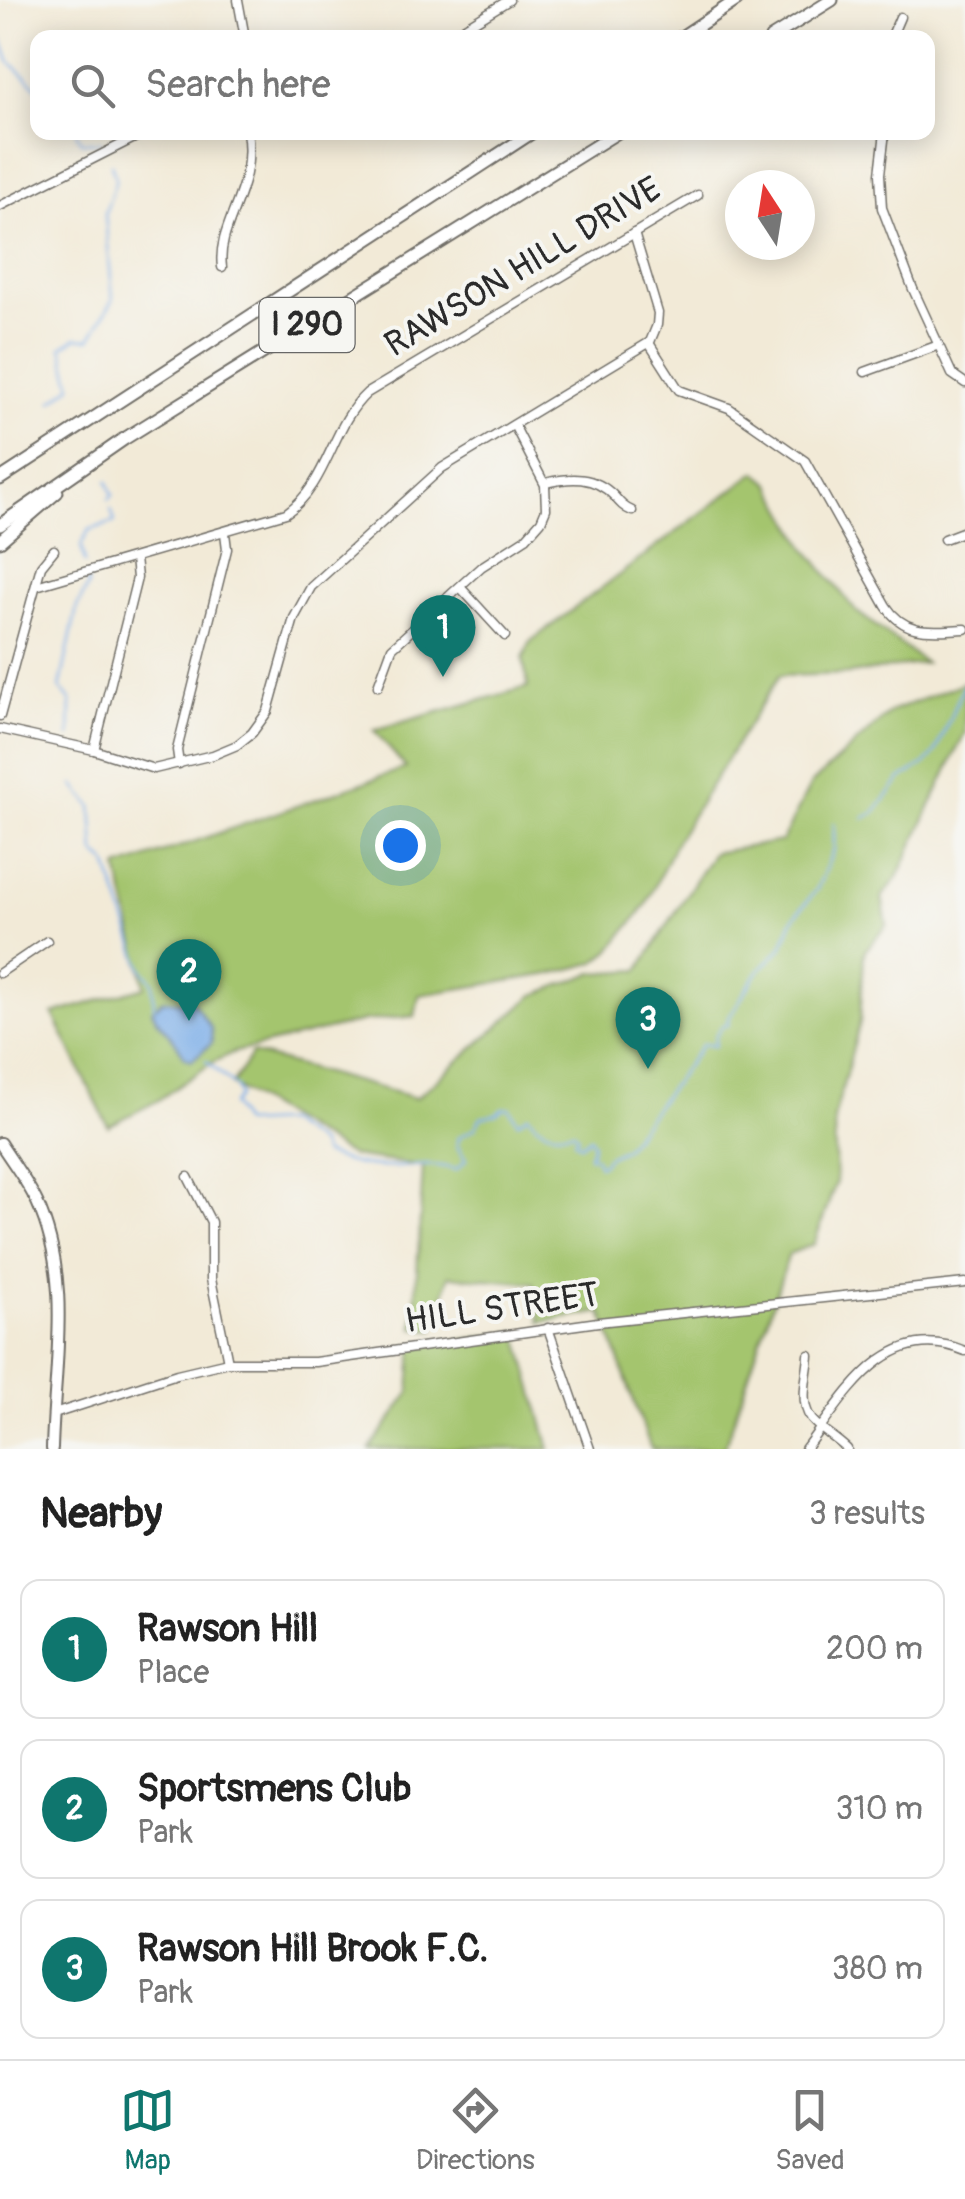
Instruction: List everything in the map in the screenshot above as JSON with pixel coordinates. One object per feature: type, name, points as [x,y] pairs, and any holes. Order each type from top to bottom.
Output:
[{"type":"highway","points":[[692,30],[737,0]]},
{"type":"highway","points":[[784,30],[832,0]]},
{"type":"highway","name":"I 290","points":[[0,479],[521,140]]},
{"type":"highway","name":"I 290","points":[[0,525],[106,451],[605,140]]},
{"type":"highway","points":[[0,541],[106,451]]},
{"type":"highway","points":[[0,470],[30,458]]},
{"type":"main road","points":[[0,1142],[36,1200],[54,1250],[59,1299],[52,1449]]},
{"type":"street","points":[[238,0],[244,30]]},
{"type":"street","points":[[459,30],[509,0]]},
{"type":"street","points":[[895,30],[900,18]]},
{"type":"street","points":[[0,206],[130,140]]},
{"type":"street","points":[[222,267],[222,250],[249,168],[247,140]]},
{"type":"street","points":[[884,140],[880,174],[882,208],[952,374],[965,384]]},
{"type":"street","name":"RAWSON HILL DRIVE","points":[[36,586],[280,516],[303,500],[348,413],[367,393],[698,195]]},
{"type":"street","points":[[0,730],[94,750],[146,768],[179,764],[239,743],[267,713],[294,618],[311,587],[425,480],[649,343],[658,316],[634,233]]},
{"type":"street","points":[[649,343],[679,390],[728,408],[806,461],[897,620],[930,632],[965,629]]},
{"type":"street","points":[[866,372],[939,345]]},
{"type":"street","points":[[378,686],[392,648],[481,567],[535,530],[546,509],[545,484],[514,425]]},
{"type":"street","points":[[545,484],[572,478],[588,480],[632,511]]},
{"type":"street","points":[[944,539],[965,530]]},
{"type":"street","points":[[179,764],[176,752],[228,550],[225,533]]},
{"type":"street","points":[[0,716],[42,562],[54,550]]},
{"type":"street","points":[[94,750],[136,582],[134,558]]},
{"type":"street","points":[[460,587],[505,636]]},
{"type":"street","points":[[0,973],[47,941]]},
{"type":"street","points":[[188,1177],[211,1222],[212,1282],[228,1362]]},
{"type":"street","name":"HILL STREET","points":[[54,1414],[228,1362],[316,1362],[548,1328],[965,1284]]},
{"type":"street","points":[[548,1328],[590,1449]]},
{"type":"street","points":[[805,1449],[864,1376],[897,1348],[934,1340],[965,1351]]},
{"type":"street","points":[[810,1355],[806,1406],[814,1423],[848,1449]]},
{"type":"green space","points":[[756,472],[771,484],[806,548],[856,611],[925,663],[850,674],[779,676],[676,841],[646,905],[610,951],[594,963],[551,974],[419,995],[415,1016],[364,1021],[235,1052],[213,1062],[157,1101],[108,1126],[53,1014],[145,987],[118,868],[406,768],[374,730],[528,687],[523,659],[531,641]]},
{"type":"green space","points":[[965,682],[965,732],[898,877],[882,897],[887,925],[864,952],[860,1022],[834,1119],[836,1182],[814,1244],[789,1254],[724,1449],[651,1449],[602,1312],[541,1322],[534,1283],[449,1276],[434,1330],[414,1328],[423,1166],[351,1156],[232,1085],[252,1053],[416,1098],[534,995],[593,973],[639,970],[713,853],[782,841],[811,784],[890,712]]},
{"type":"green space","points":[[517,1332],[550,1449],[370,1449],[410,1393],[413,1347]]},
{"type":"water","points":[[163,1000],[193,1002],[211,1028],[212,1043],[192,1060],[184,1057],[152,1010]]},
{"type":"waterway","points":[[0,35],[9,61],[30,81]]},
{"type":"waterway","points":[[80,140],[100,142]]},
{"type":"waterway","points":[[52,402],[72,386],[62,347],[76,338],[90,339],[113,300],[105,214],[116,179],[111,164]]},
{"type":"waterway","points":[[107,481],[113,495],[108,500]]},
{"type":"waterway","points":[[85,563],[81,545],[89,530],[115,522],[111,509]]},
{"type":"waterway","points":[[70,736],[71,701],[60,688],[87,578]]},
{"type":"waterway","points":[[864,818],[874,813],[901,779],[935,753],[965,683]]},
{"type":"waterway","points":[[74,785],[92,806],[95,853],[107,863],[142,969],[153,982],[154,1007]]},
{"type":"waterway","points":[[206,1061],[236,1087],[239,1096],[232,1105],[243,1124],[286,1122],[319,1144],[324,1154],[347,1162],[456,1170],[466,1160],[457,1146],[459,1137],[475,1128],[481,1117],[509,1108],[518,1122],[528,1115],[548,1131],[574,1131],[578,1136],[574,1140],[580,1145],[590,1137],[593,1144],[589,1156],[602,1164],[624,1149],[703,1044],[715,1046],[715,1037],[722,1026],[728,1025],[759,970],[782,948],[793,919],[817,889],[834,849],[834,824]]},
{"type":"place","name":"Rawson Hill","points":[[443,677]]},
{"type":"place","name":"Sportsmens Club","points":[[189,1021]]},
{"type":"place","name":"Rawson Hill Brook F.C.","points":[[648,1069]]}]
